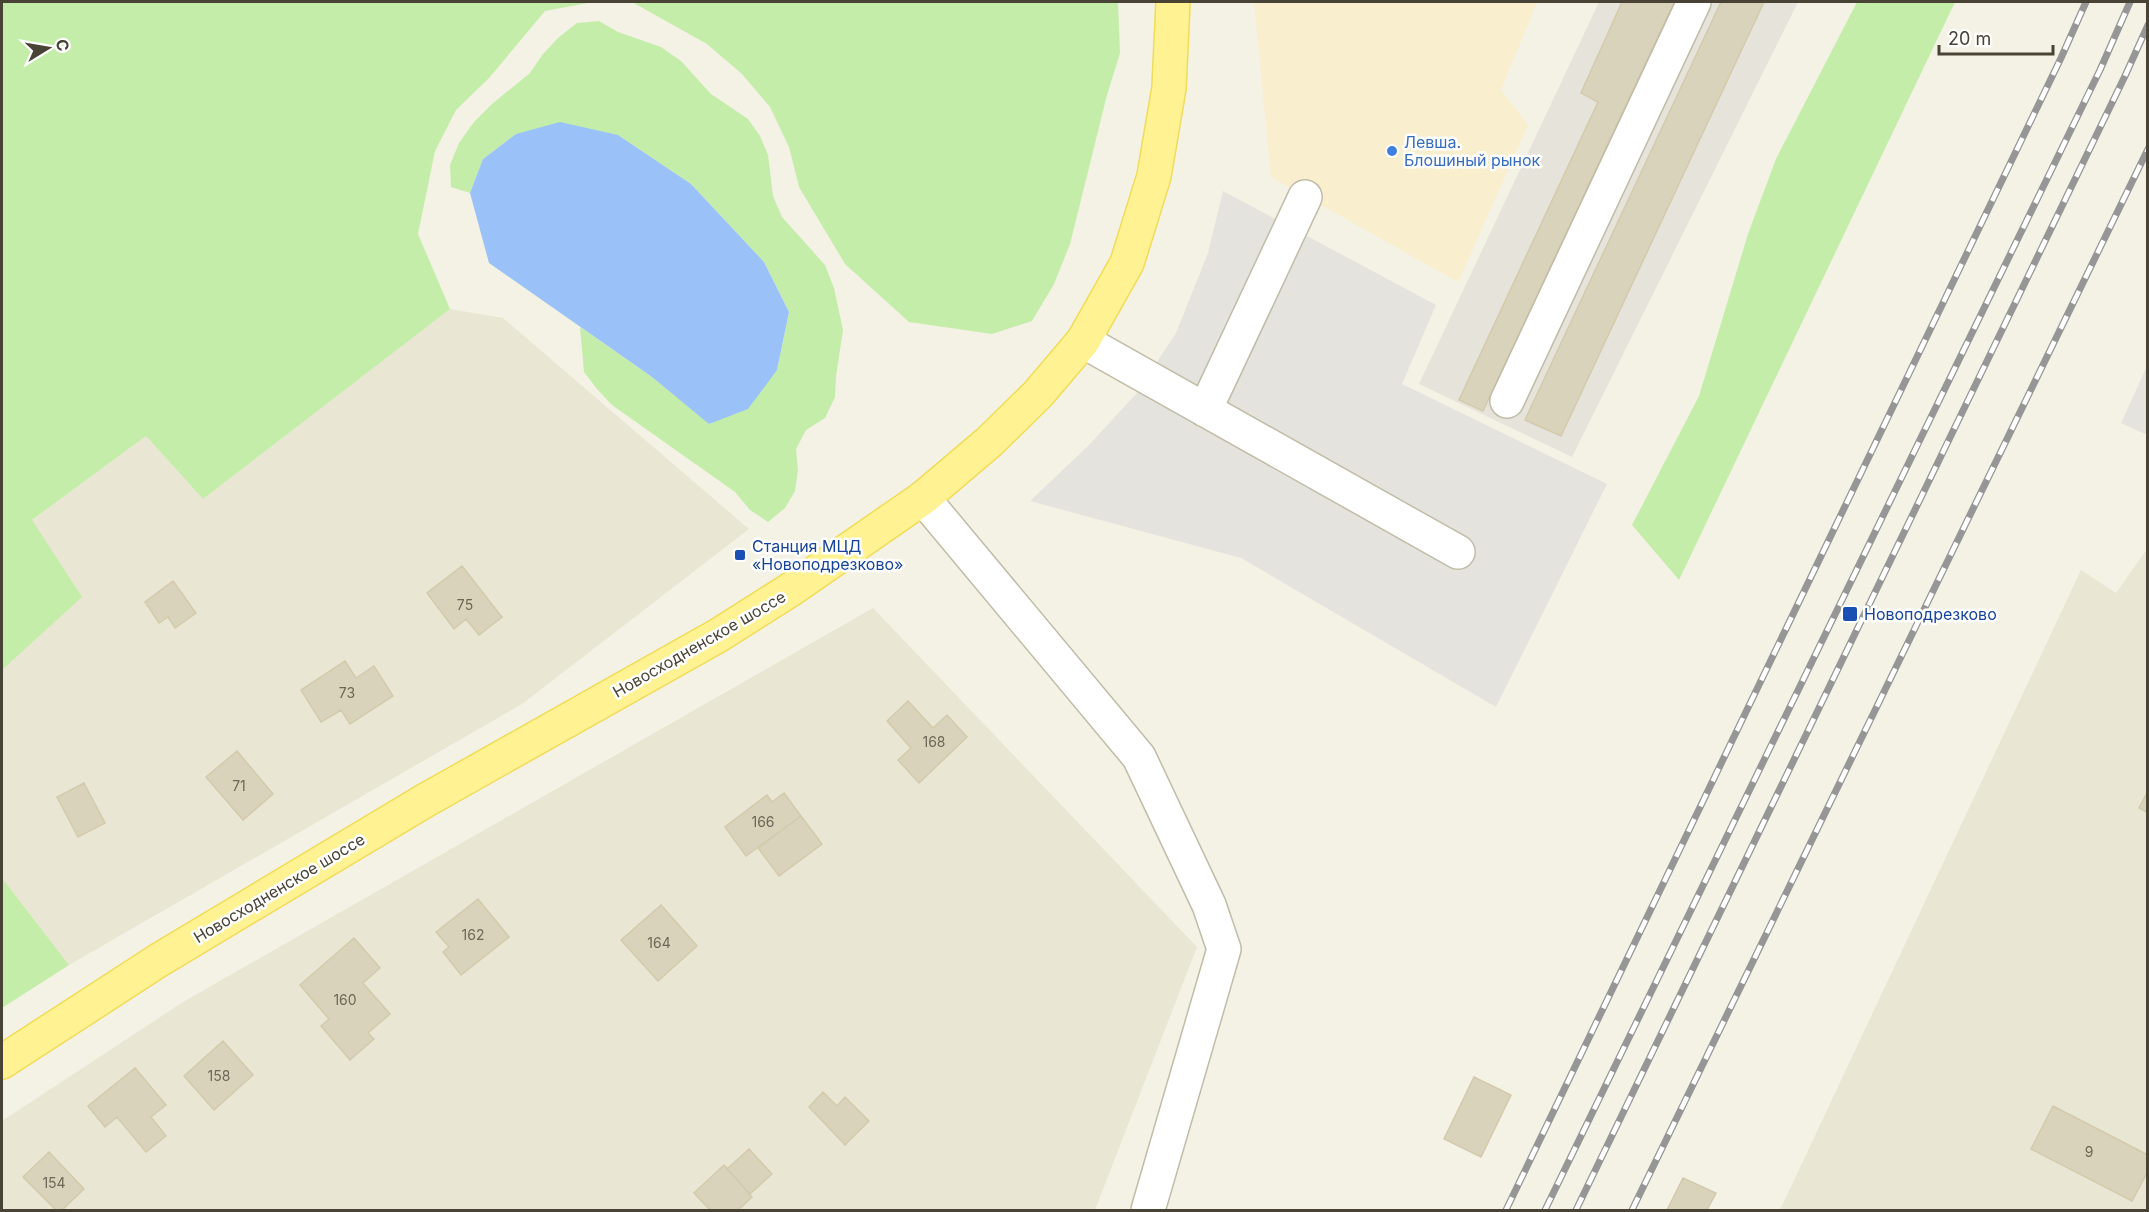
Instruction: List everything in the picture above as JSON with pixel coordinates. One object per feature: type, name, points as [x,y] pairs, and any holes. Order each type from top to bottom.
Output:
[{"type":"main road","name":"Новосходненское шоссе","points":[[2,1062],[159,960],[426,800],[719,635],[793,588],[923,498],[989,442],[1038,394],[1083,341],[1126,263],[1154,176],[1169,88],[1173,2]]},
{"type":"lane","points":[[1507,401],[1694,2]]},
{"type":"lane","points":[[1205,410],[1305,197]]},
{"type":"lane","points":[[1083,341],[1458,552]]},
{"type":"lane","points":[[923,498],[1139,757],[1209,905],[1224,949],[1148,1210]]},
{"type":"shaded area","name":"Левша. Блошиный рынок","points":[[1254,2],[1537,2],[1501,90],[1528,125],[1458,282],[1271,177]]},
{"type":"shaded area","points":[[1599,2],[1798,2],[1572,457],[1419,384]]},
{"type":"shaded area","points":[[1223,191],[1436,305],[1402,384],[1607,484],[1496,707],[1241,558],[1030,501],[1088,446],[1136,394],[1176,333],[1208,253]]},
{"type":"shaded area","points":[[450,309],[503,318],[749,529],[522,704],[69,965],[2,878],[2,670],[81,597],[31,521],[146,436],[203,499]]},
{"type":"shaded area","points":[[2147,366],[2148,435],[2121,423]]},
{"type":"shaded area","points":[[2147,549],[2147,1210],[1780,1210],[2081,570],[2116,593]]},
{"type":"shaded area","points":[[873,608],[1197,947],[1095,1210],[2,1210],[2,1121],[183,1002]]},
{"type":"green space","points":[[2,2],[609,2],[588,3],[545,11],[489,78],[456,110],[435,151],[418,234],[450,309],[203,499],[146,436],[32,520],[82,597],[2,670]]},
{"type":"green space","points":[[632,2],[1118,2],[1120,53],[1107,95],[1070,244],[1054,284],[1032,321],[992,334],[909,322],[845,264],[799,187],[789,147],[770,107],[742,74],[707,44]]},
{"type":"green space","points":[[1857,2],[1955,2],[1679,580],[1632,525],[1699,396],[1748,234],[1776,159]]},
{"type":"green space","points":[[599,21],[618,32],[661,47],[681,61],[711,94],[748,119],[760,136],[768,155],[773,196],[782,217],[825,265],[834,288],[843,330],[835,397],[825,418],[806,430],[796,449],[798,470],[795,491],[785,508],[768,522],[750,510],[735,492],[612,405],[584,372],[580,327],[652,377],[710,424],[777,370],[789,312],[764,262],[691,184],[618,135],[516,134],[483,159],[470,193],[451,187],[450,165],[459,143],[474,122],[530,73],[558,38],[577,23]]},
{"type":"green space","points":[[2,878],[69,965],[2,1008]]},
{"type":"water","points":[[560,122],[618,135],[691,184],[764,262],[789,312],[777,370],[748,409],[709,424],[652,377],[489,263],[470,193],[483,159],[516,134]]},
{"type":"building","points":[[1622,2],[1674,2],[1483,411],[1459,400],[1598,102],[1581,93]]},
{"type":"building","points":[[1721,2],[1764,2],[1561,436],[1525,420]]},
{"type":"building","points":[[462,566],[502,617],[479,635],[466,619],[454,629],[427,593]]},
{"type":"building","points":[[173,581],[196,613],[175,628],[168,617],[159,623],[145,602]]},
{"type":"building","points":[[345,661],[356,678],[374,666],[393,696],[350,724],[341,710],[321,722],[301,690]]},
{"type":"building","points":[[908,701],[933,728],[947,715],[967,737],[919,783],[898,760],[911,748],[887,721]]},
{"type":"building","points":[[237,751],[273,794],[243,820],[206,777]]},
{"type":"building","points":[[84,783],[105,823],[78,837],[57,797]]},
{"type":"building","points":[[2148,791],[2148,813],[2139,808]]},
{"type":"building","points":[[784,793],[801,816],[746,856],[725,827],[767,795],[772,802]]},
{"type":"building","points":[[801,816],[822,844],[779,876],[758,848]]},
{"type":"building","points":[[478,899],[509,937],[461,975],[443,952],[449,947],[436,932]]},
{"type":"building","points":[[661,905],[697,946],[658,981],[621,940]]},
{"type":"building","points":[[354,938],[380,968],[363,983],[390,1014],[368,1033],[374,1039],[350,1060],[321,1026],[329,1019],[300,985]]},
{"type":"building","points":[[223,1041],[253,1075],[214,1110],[184,1076]]},
{"type":"building","points":[[135,1068],[166,1105],[151,1117],[166,1136],[146,1152],[117,1117],[105,1127],[88,1106]]},
{"type":"building","points":[[1474,1077],[1511,1095],[1481,1157],[1444,1139]]},
{"type":"building","points":[[823,1092],[837,1106],[845,1097],[869,1121],[845,1145],[809,1107]]},
{"type":"building","points":[[2053,1106],[2148,1155],[2148,1171],[2132,1201],[2031,1149]]},
{"type":"building","points":[[749,1149],[772,1174],[750,1194],[727,1169]]},
{"type":"building","points":[[49,1152],[84,1189],[62,1210],[56,1210],[23,1177]]},
{"type":"building","points":[[724,1165],[752,1197],[738,1210],[710,1210],[694,1193]]},
{"type":"building","points":[[1683,1178],[1716,1193],[1707,1210],[1667,1210]]},
{"type":"railway","points":[[1506,1210],[2086,2]]},
{"type":"railway","points":[[1545,1210],[2100,70],[2130,2]]},
{"type":"railway","points":[[1576,1210],[2148,25]]},
{"type":"railway","points":[[1632,1210],[2148,149]]},
{"type":"place","name":"Левша. Блошиный рынок","points":[[1392,151]]},
{"type":"place","name":"Станция МЦД «Новоподрезково»","points":[[740,555]]},
{"type":"place","name":"Новоподрезково","points":[[1850,614]]}]
